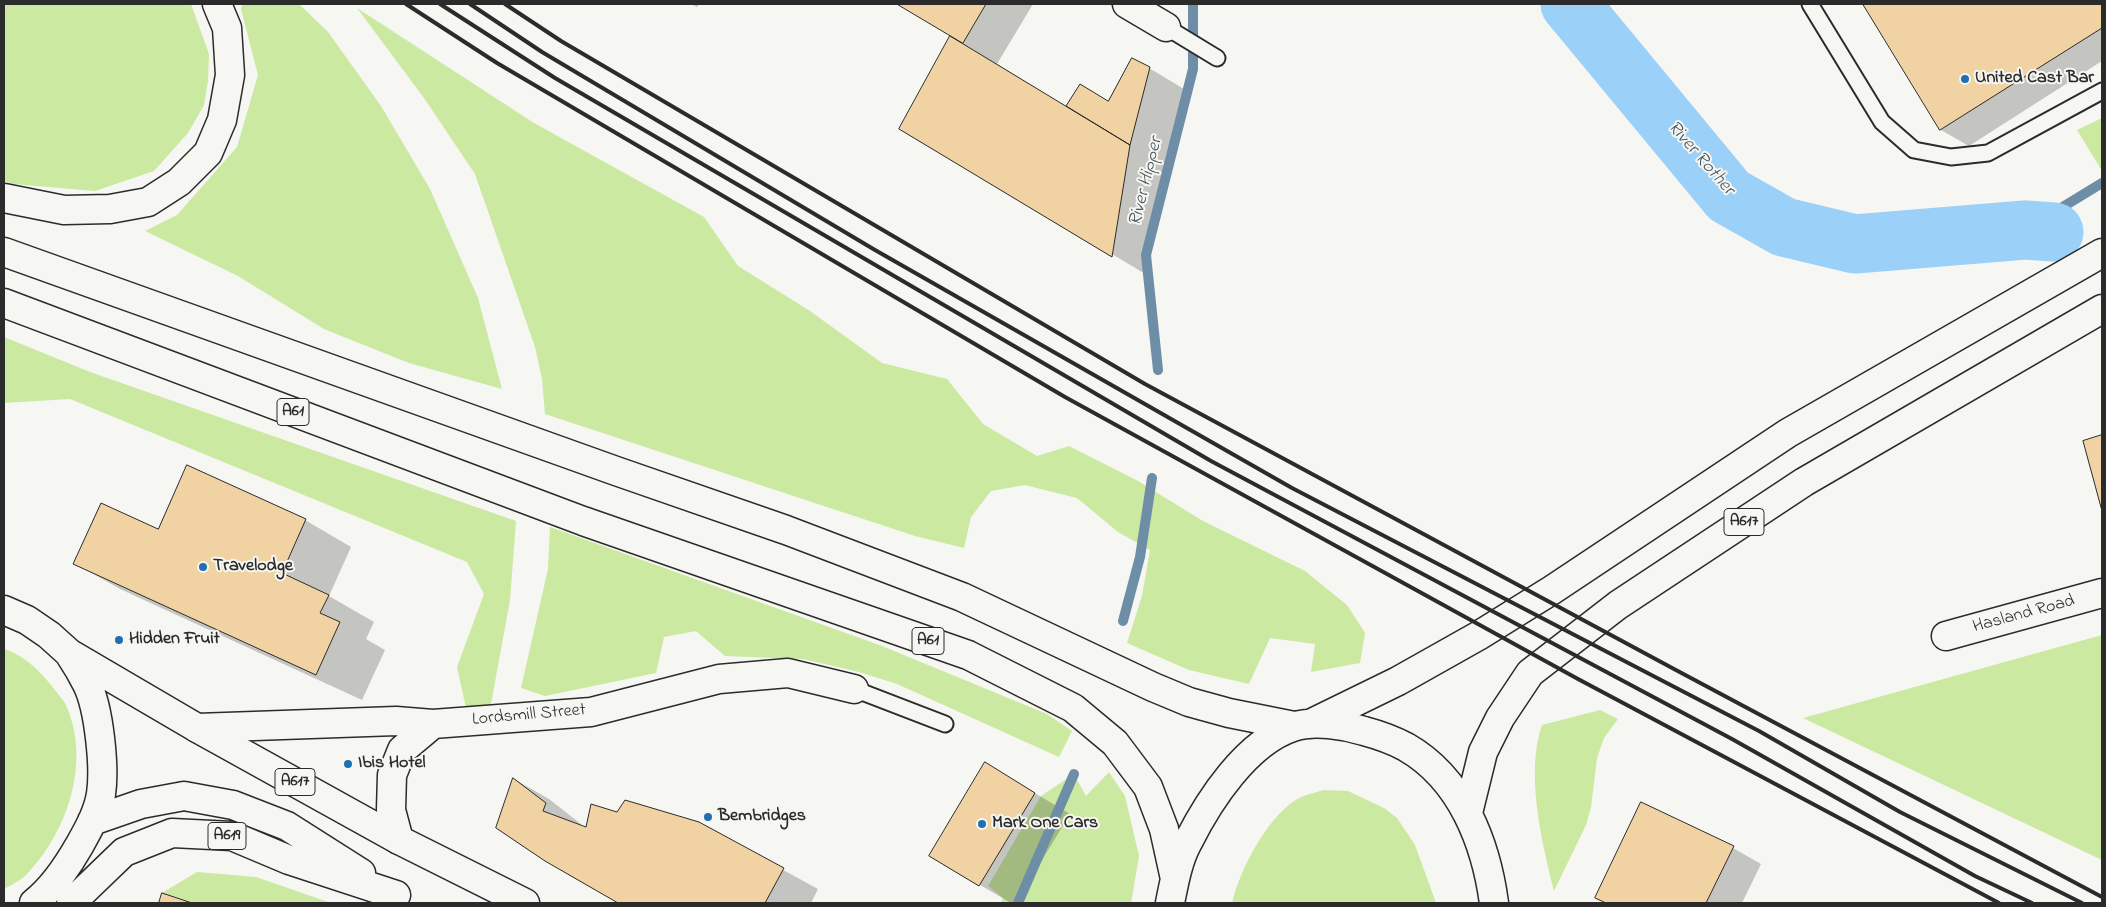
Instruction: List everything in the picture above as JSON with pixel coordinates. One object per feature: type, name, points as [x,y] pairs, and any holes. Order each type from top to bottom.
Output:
[{"type":"main road","points":[[4,198],[64,210],[110,209],[148,202],[179,182],[208,153],[222,120],[230,75],[227,28],[217,4]]},
{"type":"main road","points":[[1127,4],[1166,28]]},
{"type":"main road","points":[[4,252],[786,530],[962,597],[1137,680],[1190,702],[1229,713],[1302,725],[1351,727],[1390,739],[1408,748],[1426,761],[1449,785],[1468,813],[1485,852],[1496,900]]},
{"type":"main road","points":[[1172,891],[1187,843],[1230,776],[1256,748],[1273,736],[1302,725],[1398,681],[1478,636],[1552,590],[1788,433],[2102,254]]},
{"type":"main road","name":"A61","points":[[4,303],[583,521],[968,655],[1019,680],[1073,708],[1115,743],[1148,787],[1164,829],[1172,891]]},
{"type":"main road","name":"A617","points":[[1468,813],[1483,752],[1500,718],[1530,673],[1618,605],[1804,482],[2102,309]]},
{"type":"main road","name":"Hasland Road","points":[[1946,636],[2102,593]]},
{"type":"main road","points":[[4,610],[28,620],[69,653],[88,686],[97,720],[102,760],[101,794],[92,821],[68,865],[39,901]]},
{"type":"main road","name":"A617","points":[[69,653],[197,728],[399,840],[524,903]]},
{"type":"main road","name":"Lordsmill Street","points":[[197,728],[396,721],[433,724],[591,712],[719,679],[788,673],[854,689]]},
{"type":"main road","points":[[399,840],[391,810],[392,775],[402,750],[433,724]]},
{"type":"main road","name":"A617","points":[[92,821],[141,804],[184,796],[233,805],[287,826],[403,899]]},
{"type":"main road","name":"A619","points":[[71,903],[124,852],[172,834],[232,836],[290,860],[403,899]]},
{"type":"lane","points":[[1810,4],[1882,122],[1914,150],[1951,157],[1988,153],[2102,91]]},
{"type":"lane","points":[[1166,28],[1217,58]]},
{"type":"lane","points":[[854,689],[945,724]]},
{"type":"green space","points":[[4,4],[191,4],[209,54],[208,81],[204,105],[188,133],[154,171],[95,191],[14,184],[4,181]]},
{"type":"green space","points":[[242,4],[299,4],[328,32],[381,106],[430,189],[478,298],[502,389],[409,363],[324,329],[238,276],[145,231],[177,215],[237,147],[258,75],[241,9]]},
{"type":"green space","points":[[357,8],[534,123],[704,217],[738,266],[810,311],[882,363],[947,379],[983,424],[1037,456],[1069,446],[1138,481],[1203,521],[1305,571],[1347,605],[1365,633],[1360,663],[1311,672],[1315,644],[1270,638],[1249,684],[1189,670],[1127,643],[1142,596],[1150,550],[1118,532],[1077,498],[1025,485],[991,491],[971,517],[964,548],[915,536],[545,414],[542,379],[535,347],[475,174],[424,98]]},
{"type":"green space","points":[[2102,118],[2102,171],[2077,130]]},
{"type":"green space","points":[[4,337],[90,372],[516,521],[510,600],[491,704],[466,708],[457,667],[484,594],[467,562],[70,399],[4,403]]},
{"type":"green space","points":[[550,527],[882,646],[1047,714],[1072,731],[1059,757],[897,684],[859,672],[803,659],[725,656],[696,631],[664,637],[656,673],[545,696],[521,688],[548,569]]},
{"type":"green space","points":[[2102,635],[2102,860],[1803,718]]},
{"type":"green space","points":[[4,649],[11,651],[36,668],[65,703],[73,725],[76,771],[64,817],[54,838],[41,858],[26,875],[4,889]]},
{"type":"green space","points":[[1600,710],[1618,719],[1604,738],[1597,758],[1591,807],[1586,825],[1554,891],[1537,808],[1535,764],[1537,744],[1542,725]]},
{"type":"green space","points":[[1109,772],[1125,796],[1139,856],[1131,903],[1001,903],[1003,898],[988,886],[1041,796],[1074,774],[1086,796]]},
{"type":"green space","points":[[1324,790],[1348,791],[1384,808],[1397,818],[1415,845],[1436,903],[1232,903],[1249,859],[1267,829],[1289,805],[1301,797]]},
{"type":"green space","points":[[197,872],[256,877],[331,903],[192,903],[162,893]]},
{"type":"building","points":[[897,4],[986,4],[963,43]]},
{"type":"building","name":"United Cast Bar","points":[[1863,4],[2102,4],[2102,28],[1940,130]]},
{"type":"building","points":[[950,36],[1130,145],[1112,257],[899,129]]},
{"type":"building","points":[[1132,58],[1150,67],[1130,145],[1066,106],[1080,84],[1108,101]]},
{"type":"building","points":[[2102,435],[2102,511],[2083,441]]},
{"type":"building","points":[[187,465],[306,519],[282,573],[329,595],[320,613],[340,622],[316,675],[73,564],[101,503],[158,529]]},
{"type":"building","name":"Mark One Cars","points":[[985,762],[1035,793],[979,886],[929,856]]},
{"type":"building","points":[[513,778],[546,803],[543,811],[586,827],[591,804],[617,812],[625,800],[699,822],[784,868],[765,903],[618,903],[545,861],[496,828]]},
{"type":"building","points":[[1641,802],[1734,846],[1706,903],[1606,903],[1595,898]]},
{"type":"building","points":[[162,893],[192,903],[159,903]]},
{"type":"waterway","name":"River Hipper","points":[[1158,370],[1146,255],[1193,69],[1193,4]]},
{"type":"waterway","name":"River Rother","points":[[1570,4],[1729,196],[1784,227],[1855,244],[2025,230],[2054,232]]},
{"type":"waterway","points":[[2025,230],[2102,183]]},
{"type":"waterway","name":"River Hipper","points":[[1123,621],[1140,557],[1152,478]]},
{"type":"waterway","name":"River Hipper","points":[[1018,903],[1074,774]]},
{"type":"railway","points":[[406,4],[497,63],[1065,397],[1578,679],[1999,903]]},
{"type":"railway","points":[[440,4],[555,78],[1211,461],[1732,739],[1975,876],[2032,903]]},
{"type":"railway","points":[[470,4],[542,52],[875,250],[1292,488],[1759,731],[1900,812],[2082,903]]},
{"type":"railway","points":[[505,4],[561,41],[1145,384],[2102,897]]},
{"type":"place","name":"United Cast Bar","points":[[1965,79]]},
{"type":"place","name":"Travelodge","points":[[203,567]]},
{"type":"place","name":"Hidden Fruit","points":[[119,640]]},
{"type":"place","name":"Ibis Hotel","points":[[348,764]]},
{"type":"place","name":"Bembridges","points":[[708,817]]},
{"type":"place","name":"Mark One Cars","points":[[982,824]]}]
